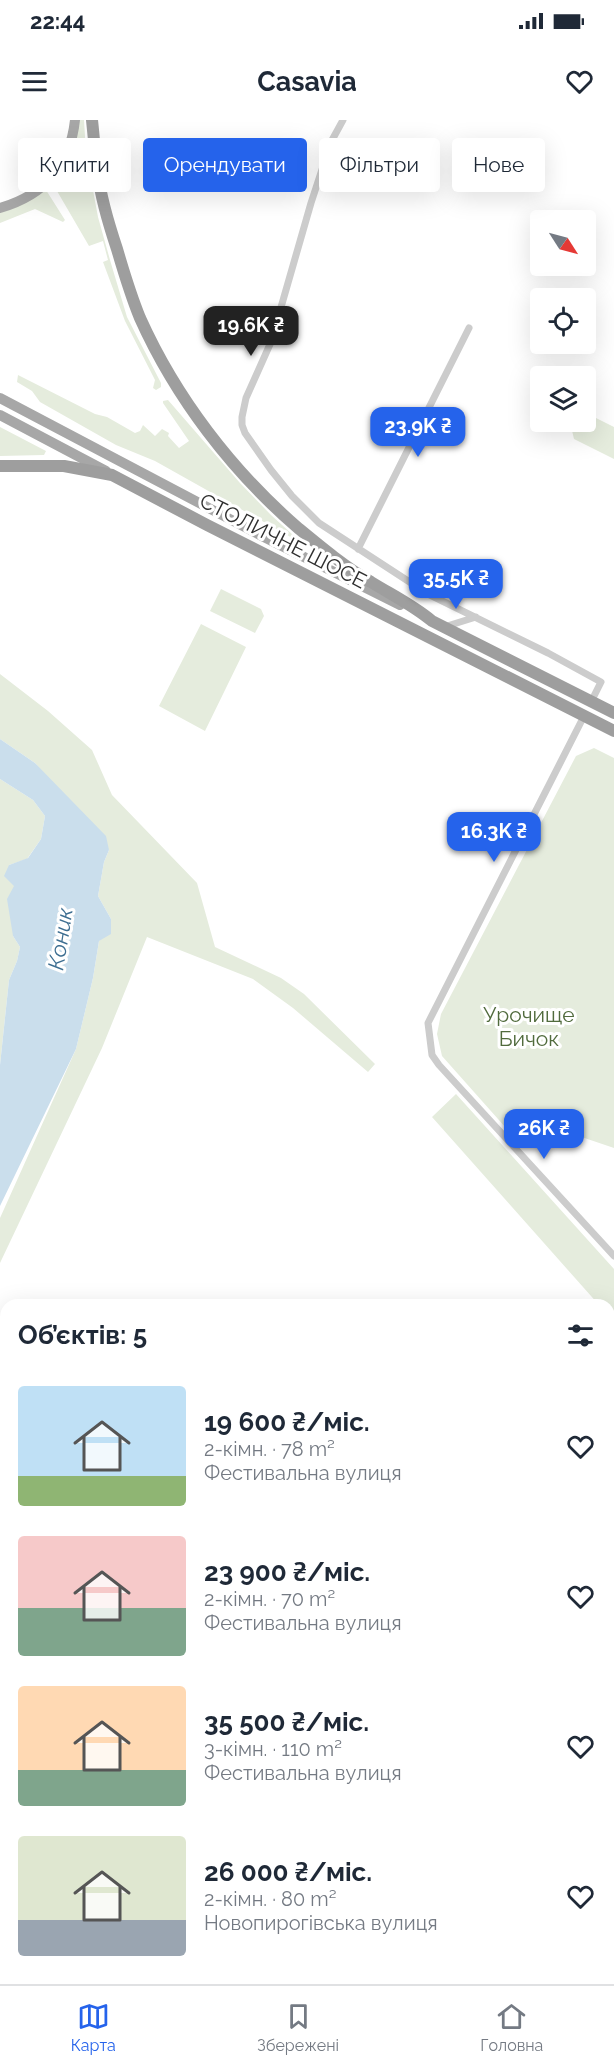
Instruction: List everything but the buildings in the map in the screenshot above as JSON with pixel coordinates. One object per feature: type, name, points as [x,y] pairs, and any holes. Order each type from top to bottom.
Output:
[{"type":"highway","points":[[92,120],[98,176],[109,223],[131,294],[160,358],[193,411],[236,466],[298,528],[344,564],[438,624]]},
{"type":"highway","points":[[0,466],[64,466],[112,474]]},
{"type":"highway","name":"СТОЛИЧНЕ ШОСЕ","points":[[112,474],[199,521],[614,731]]},
{"type":"highway","name":"СТОЛИЧНЕ ШОСЕ","points":[[438,624],[614,713]]},
{"type":"main road","points":[[0,207],[32,195],[52,177],[69,148],[75,120]]},
{"type":"main road","name":"СТОЛИЧНЕ ШОСЕ","points":[[0,398],[239,524],[438,624]]},
{"type":"main road","name":"СТОЛИЧНЕ ШОСЕ","points":[[0,415],[112,474]]},
{"type":"street","points":[[343,120],[331,142],[271,342],[246,398],[242,411],[242,425],[271,470],[298,503],[319,523],[428,594],[601,682],[591,702]]},
{"type":"street","points":[[358,549],[469,328]]},
{"type":"street","points":[[438,624],[476,617]]},
{"type":"street","points":[[584,716],[428,1023],[432,1055],[439,1065],[614,1256]]},
{"type":"green space","points":[[79,120],[84,120],[85,138],[73,138]]},
{"type":"green space","points":[[42,192],[47,192],[65,220],[63,222],[35,209],[0,223],[0,213]]},
{"type":"green space","points":[[58,192],[93,192],[98,217],[127,317],[161,383],[161,387],[156,390],[153,388],[155,380],[125,321],[103,262],[108,260],[103,241],[89,246]]},
{"type":"green space","points":[[18,375],[95,414],[107,417],[135,433],[140,431],[143,425],[155,436],[162,429],[169,433],[168,436],[179,448],[189,441],[163,403],[168,400],[240,483],[303,544],[155,461],[116,445],[40,402],[32,391],[17,382]]},
{"type":"green space","points":[[596,418],[614,427],[614,459],[574,439],[572,432],[596,432]]},
{"type":"green space","points":[[0,427],[46,451],[44,455],[0,456]]},
{"type":"green space","points":[[221,589],[261,609],[264,616],[255,633],[210,611]]},
{"type":"green space","points":[[201,624],[246,647],[205,731],[159,706]]},
{"type":"green space","points":[[0,674],[48,711],[92,750],[112,795],[197,883],[215,947],[281,978],[304,994],[375,1064],[368,1072],[293,1008],[253,979],[147,937],[102,1048],[0,1263],[0,1218],[76,1049],[93,978],[99,941],[111,919],[98,896],[104,862],[109,850],[35,763],[0,739]]},
{"type":"green space","name":"Урочище Бичок","points":[[594,748],[614,758],[614,1148],[558,1129],[515,1138],[442,1056],[437,1034],[441,1014],[576,756]]},
{"type":"green space","points":[[0,779],[33,800],[45,816],[41,839],[27,859],[9,865],[15,886],[13,936],[20,947],[9,980],[0,1065]]},
{"type":"green space","points":[[456,1094],[614,1269],[614,1299],[594,1299],[432,1117]]},
{"type":"water","name":"Коник","points":[[0,739],[35,763],[106,836],[109,850],[104,862],[98,896],[111,919],[111,934],[99,941],[93,978],[76,1049],[0,1206],[0,1065],[9,980],[20,947],[13,936],[7,899],[14,886],[4,876],[9,865],[28,858],[41,839],[45,816],[33,800],[0,779]]}]
